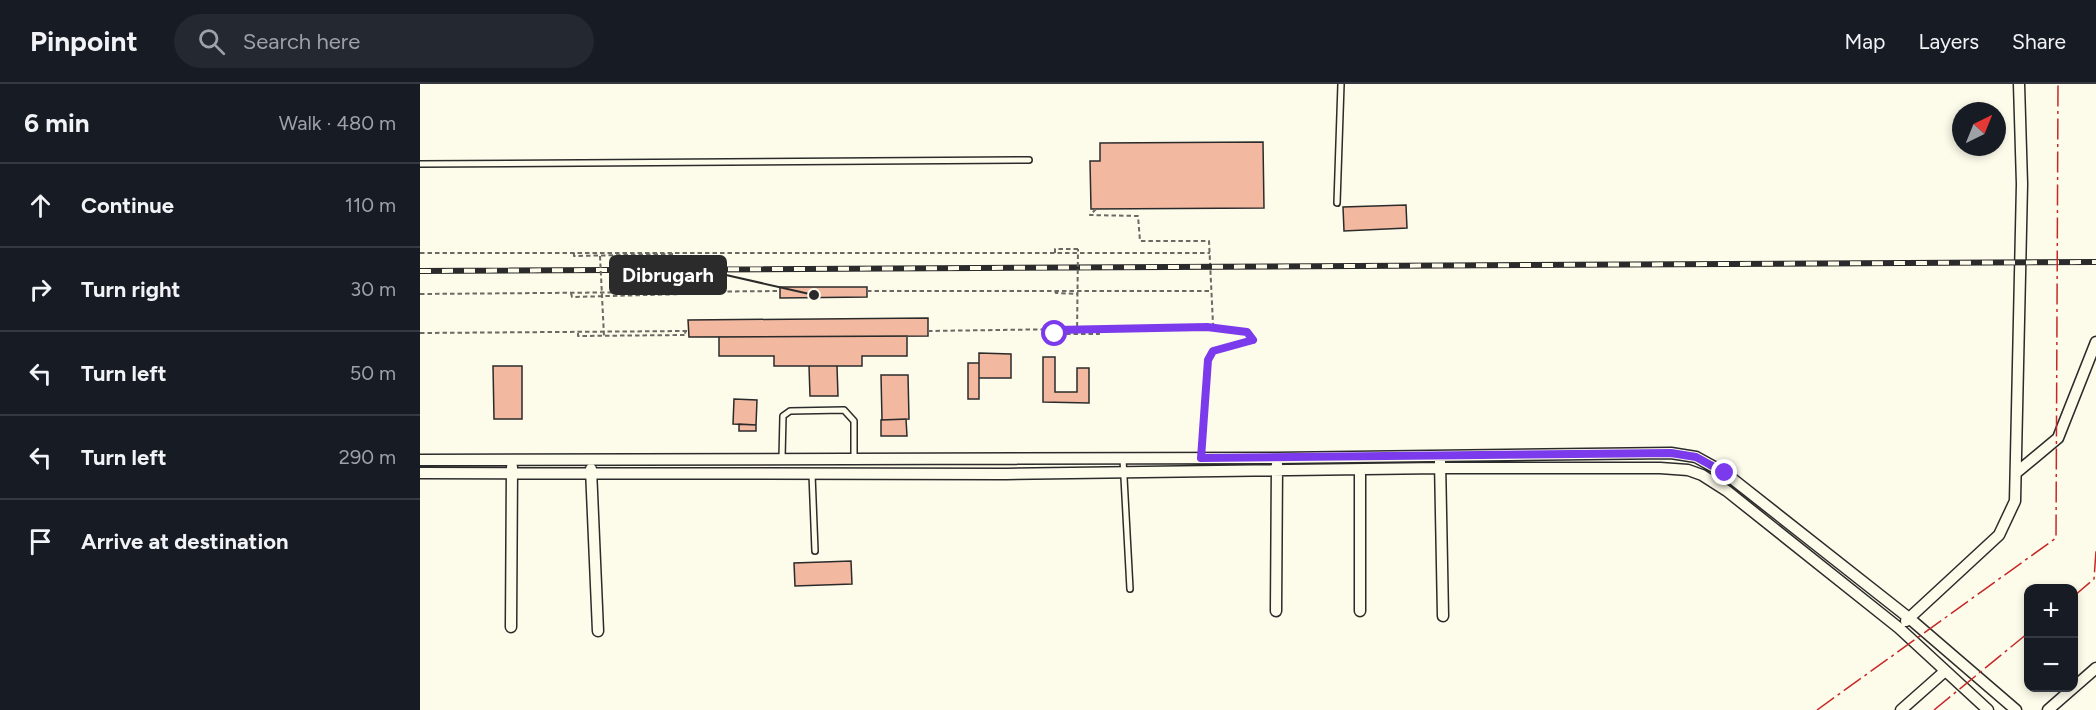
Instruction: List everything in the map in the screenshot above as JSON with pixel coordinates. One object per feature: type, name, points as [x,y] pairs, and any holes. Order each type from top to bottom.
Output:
[{"type":"street","points":[[1899,628],[1971,564],[1999,535],[2015,501],[2022,184],[2019,84]]},
{"type":"street","points":[[2016,473],[2058,438],[2096,342]]},
{"type":"street","points":[[420,460],[1123,459],[1671,453],[1696,457],[1725,473],[1909,618],[2016,710]]},
{"type":"street","points":[[1441,455],[1443,616]]},
{"type":"street","points":[[1276,458],[1278,471],[1276,610]]},
{"type":"street","points":[[512,460],[512,627]]},
{"type":"street","points":[[591,460],[598,631]]},
{"type":"street","points":[[420,473],[1124,473],[1440,468],[1688,470],[1702,475],[1817,560],[1899,628],[1944,672],[1988,710]]},
{"type":"street","points":[[1360,471],[1360,611]]},
{"type":"street","points":[[2048,710],[2096,668]]},
{"type":"street","points":[[1901,710],[1944,672]]},
{"type":"lane","points":[[1336,203],[1341,84]]},
{"type":"lane","points":[[420,164],[1029,160]]},
{"type":"lane","points":[[782,458],[783,416],[790,411],[844,410],[854,421],[854,458]]},
{"type":"lane","points":[[1123,459],[1130,589]]},
{"type":"lane","points":[[812,474],[815,551]]},
{"type":"path","points":[[1096,209],[1090,215],[1138,216],[1140,241],[1209,241],[1211,318],[1218,329]]},
{"type":"path","points":[[1055,253],[1054,249],[1078,249],[1077,334]]},
{"type":"path","points":[[420,252],[1210,253]]},
{"type":"path","points":[[574,253],[574,256],[675,256],[675,253]]},
{"type":"path","points":[[600,256],[604,336]]},
{"type":"path","points":[[572,293],[572,297],[684,294],[684,291]]},
{"type":"path","points":[[420,294],[780,291]]},
{"type":"path","points":[[867,291],[1211,291]]},
{"type":"path","points":[[1055,291],[1056,293],[1077,294]]},
{"type":"path","points":[[928,331],[1207,327],[1247,332],[1253,340],[1213,351],[1208,360],[1201,458]]},
{"type":"path","points":[[1055,330],[1055,334],[1077,334],[1099,333],[1099,330]]},
{"type":"path","points":[[420,333],[687,331],[686,335],[578,336],[578,333]]},
{"type":"building","points":[[1263,142],[1264,208],[1091,209],[1090,161],[1100,161],[1100,143]]},
{"type":"building","points":[[1406,205],[1407,228],[1344,231],[1343,207]]},
{"type":"building","points":[[780,287],[867,287],[867,297],[780,298]]},
{"type":"building","points":[[928,318],[928,336],[689,337],[688,320]]},
{"type":"building","points":[[907,336],[907,356],[862,356],[862,366],[774,366],[774,356],[719,356],[719,337]]},
{"type":"building","points":[[979,353],[1011,354],[1011,378],[979,378]]},
{"type":"building","points":[[1043,357],[1055,357],[1055,392],[1077,392],[1077,368],[1089,368],[1089,403],[1043,402]]},
{"type":"building","points":[[968,363],[979,363],[979,399],[968,399]]},
{"type":"building","points":[[493,366],[522,366],[522,419],[494,419]]},
{"type":"building","points":[[809,366],[837,366],[838,396],[810,396]]},
{"type":"building","points":[[881,375],[908,375],[909,419],[882,420]]},
{"type":"building","points":[[734,399],[757,400],[756,425],[733,424]]},
{"type":"building","points":[[906,419],[907,436],[881,436],[881,420]]},
{"type":"building","points":[[739,424],[756,425],[756,431],[739,431]]},
{"type":"building","points":[[851,561],[852,584],[795,586],[794,563]]},
{"type":"railway","points":[[420,271],[2096,262]]},
{"type":"power","points":[[1817,710],[2056,538],[2058,84]]},
{"type":"power","points":[[2078,593],[2094,579],[2096,551]]},
{"type":"power","points":[[1934,710],[2024,636]]},
{"type":"place","name":"Dibrugarh","points":[[814,295]]},
{"type":"route","points":[[1055,334],[1055,330],[1207,327],[1239,330],[1252,335],[1253,340],[1213,351],[1208,360],[1201,458],[1671,453],[1696,457],[1725,473]]}]
